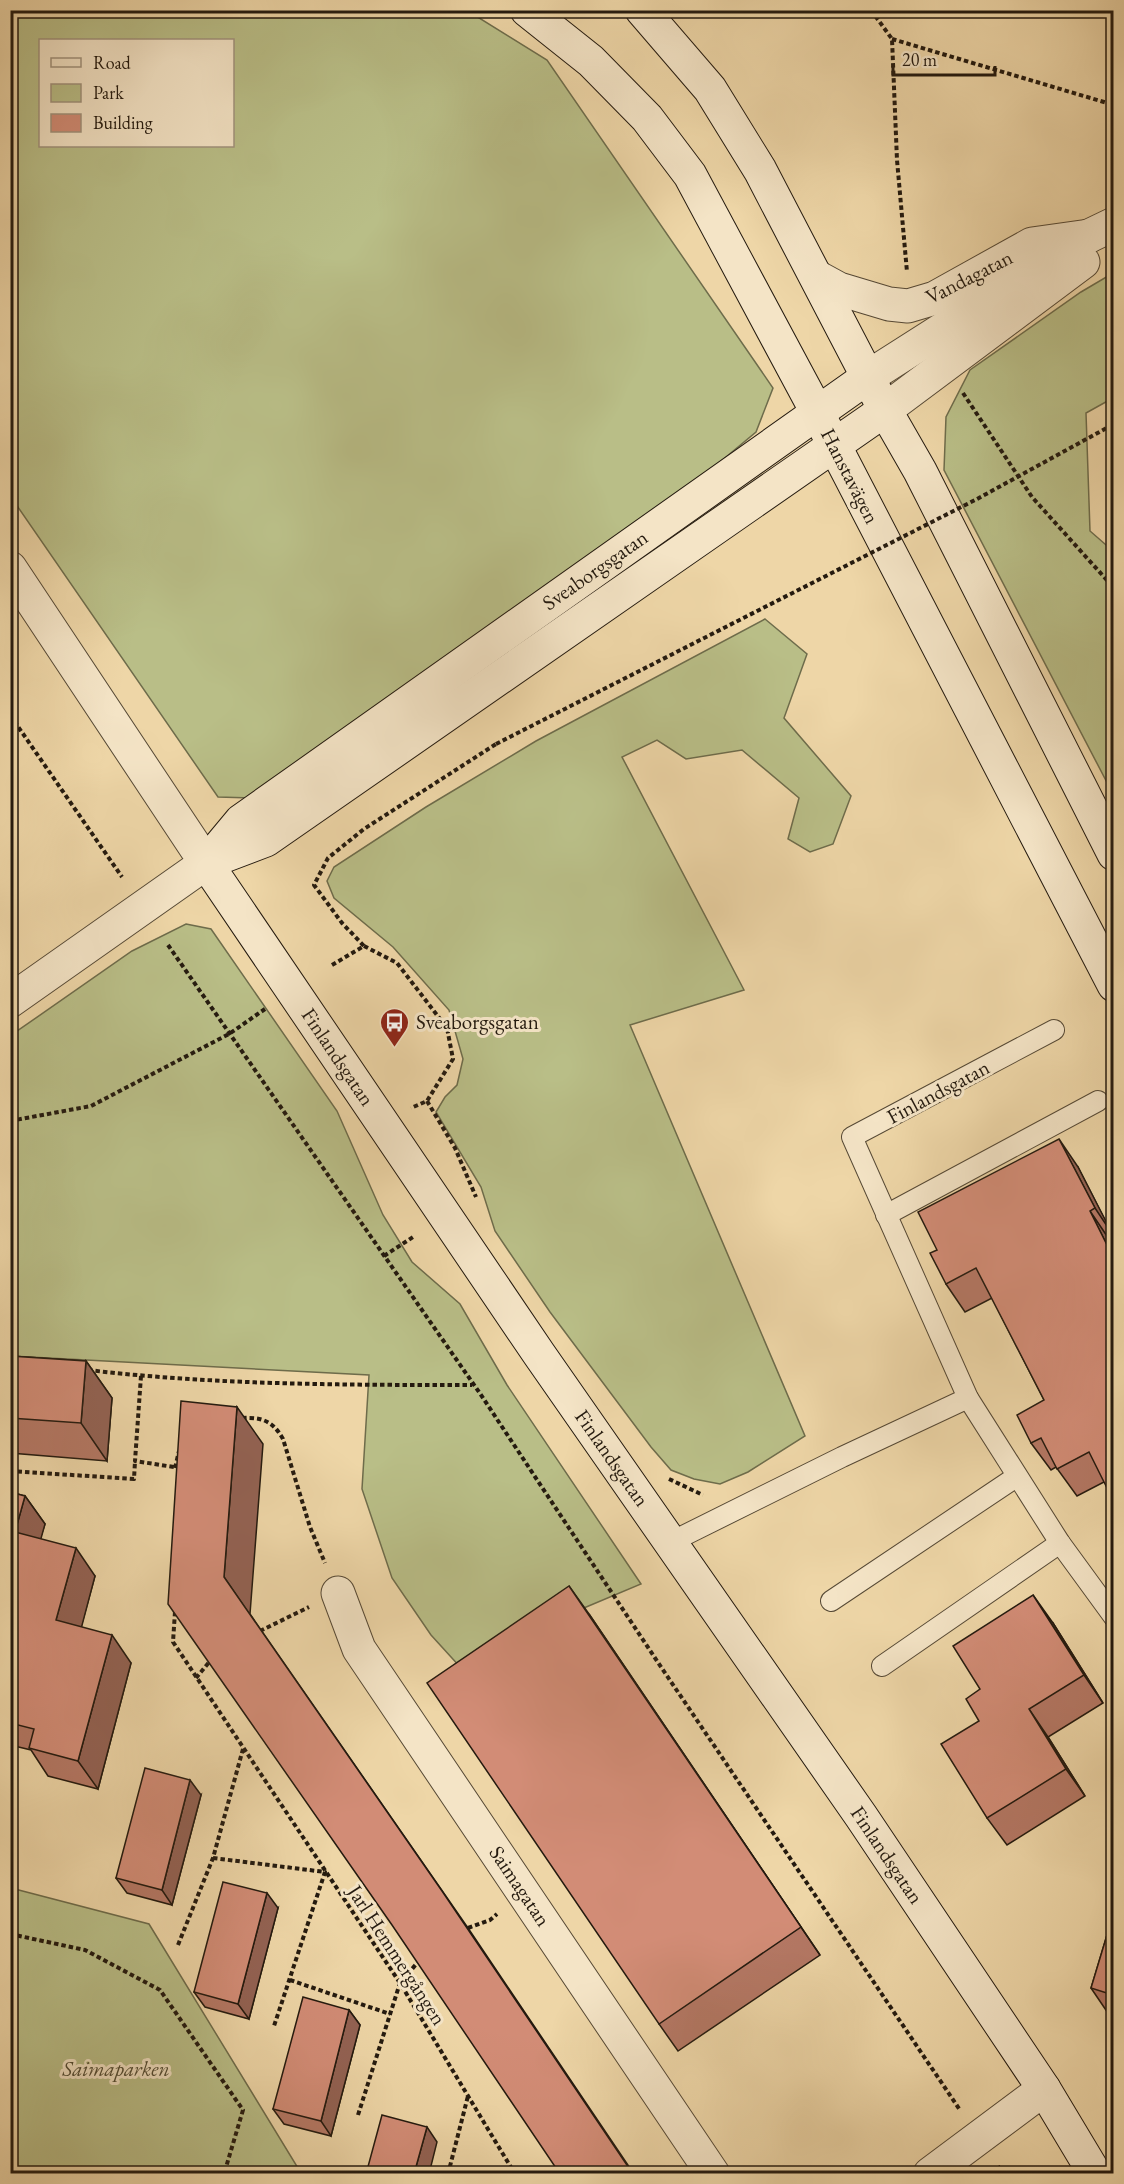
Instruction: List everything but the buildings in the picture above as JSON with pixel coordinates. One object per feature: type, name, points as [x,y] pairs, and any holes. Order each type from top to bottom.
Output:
[{"type":"street","name":"Hanstavägen","points":[[527,10],[591,61],[647,118],[690,175],[817,412],[1113,985]]},
{"type":"street","points":[[642,10],[710,89],[759,170],[885,410],[930,490],[1113,854]]},
{"type":"street","name":"Vandagatan","points":[[817,412],[868,377],[1105,233]]},
{"type":"street","name":"Vandagatan","points":[[817,277],[839,289],[889,304],[908,306],[935,298],[1032,244],[1105,233]]},
{"type":"street","points":[[885,410],[1105,233]]},
{"type":"street","name":"Sveaborgsgatan","points":[[10,1001],[206,863],[266,840],[885,410]]},
{"type":"street","name":"Sveaborgsgatan","points":[[206,863],[241,821],[817,412]]},
{"type":"street","name":"Finlandsgatan","points":[[10,568],[206,863],[539,1354],[861,1816],[1044,2089],[1095,2174]]},
{"type":"street","name":"Saimagatan","points":[[338,1593],[359,1648],[713,2174]]},
{"type":"street","points":[[930,2174],[1044,2089]]},
{"type":"lane","name":"Finlandsgatan","points":[[1054,1030],[852,1137],[968,1398],[1016,1477],[1113,1617]]},
{"type":"lane","points":[[886,1215],[1098,1101]]},
{"type":"lane","points":[[671,1542],[842,1457],[968,1398]]},
{"type":"lane","points":[[831,1601],[1016,1477]]},
{"type":"lane","points":[[882,1666],[1060,1543]]},
{"type":"path","points":[[892,39],[1113,105]]},
{"type":"path","points":[[382,1122],[427,1101],[453,1059],[447,1028],[398,963],[364,946],[342,923],[314,885],[328,858],[364,829],[496,744],[966,505],[1113,424]]},
{"type":"path","points":[[10,715],[122,877]]},
{"type":"path","points":[[168,945],[473,1385],[962,2113]]},
{"type":"path","points":[[332,965],[364,946]]},
{"type":"path","points":[[10,1121],[90,1106],[229,1034],[272,1005]]},
{"type":"path","points":[[427,1101],[455,1148],[478,1202]]},
{"type":"path","points":[[384,1256],[413,1237]]},
{"type":"path","points":[[81,1369],[141,1376],[349,1385],[473,1385]]},
{"type":"path","points":[[10,1471],[134,1479],[141,1376]]},
{"type":"path","points":[[235,1419],[255,1418],[270,1421],[279,1430],[284,1439],[310,1527],[338,1593],[261,1631]]},
{"type":"path","points":[[175,1468],[181,1441]]},
{"type":"path","points":[[135,1461],[188,1470]]},
{"type":"path","points":[[664,1477],[736,1511]]},
{"type":"path","name":"Jarl Hemmergången","points":[[176,1608],[173,1642],[248,1758],[400,1983],[515,2174]]},
{"type":"path","points":[[196,1678],[210,1661]]},
{"type":"path","points":[[178,1945],[213,1858],[243,1749]]},
{"type":"path","points":[[213,1858],[325,1872],[274,2026]]},
{"type":"path","points":[[12,1933],[86,1950],[160,1990],[243,2110],[224,2174]]},
{"type":"path","points":[[358,2115],[400,1983],[418,1962]]},
{"type":"path","points":[[290,1980],[390,2014]]},
{"type":"path","points":[[448,2174],[468,2096]]},
{"type":"path","points":[[997,2166],[1002,2174]]},
{"type":"green space","points":[[10,11],[468,11],[547,60],[773,388],[756,432],[654,517],[252,798],[218,797],[11,497]]},
{"type":"green space","points":[[1113,273],[1113,398],[1086,413],[1090,531],[1113,551],[1113,794],[944,470],[946,417],[970,370],[1081,292]]},
{"type":"green space","points":[[765,619],[807,654],[784,718],[851,796],[833,844],[810,852],[788,839],[799,798],[742,750],[686,759],[657,740],[622,757],[744,990],[630,1025],[805,1436],[748,1472],[720,1484],[694,1479],[671,1470],[651,1447],[550,1312],[495,1231],[481,1187],[436,1112],[445,1097],[457,1085],[463,1059],[449,1010],[393,947],[334,898],[327,881],[334,867],[426,807],[536,741]]},
{"type":"green space","points":[[186,924],[211,929],[337,1111],[383,1215],[412,1262],[460,1304],[507,1385],[641,1584],[572,1613],[472,1680],[431,1635],[392,1578],[362,1489],[369,1375],[11,1356],[10,1036],[132,951]]},
{"type":"green space","name":"Saimaparken","points":[[11,1888],[149,1924],[301,2173],[11,2173]]},
{"type":"place","name":"Sveaborgsgatan","points":[[395,1048]]}]
